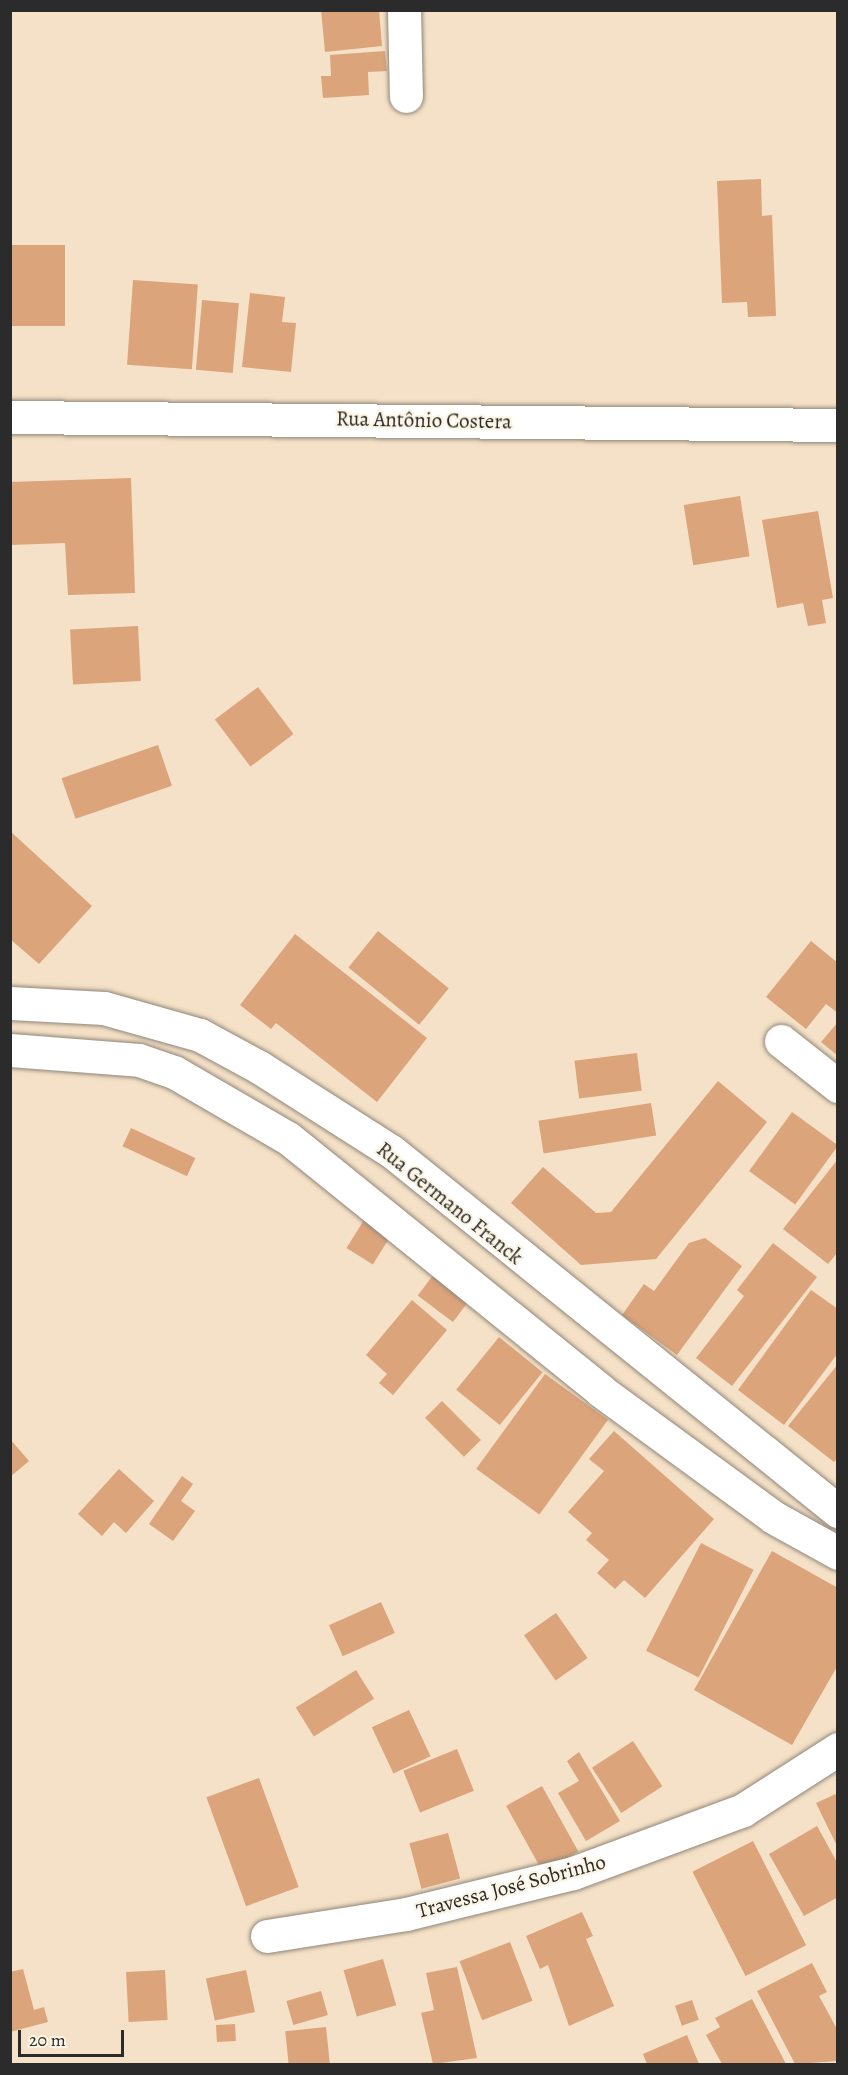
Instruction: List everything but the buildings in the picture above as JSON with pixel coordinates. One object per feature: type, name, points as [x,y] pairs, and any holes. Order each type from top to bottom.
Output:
[{"type":"main road","points":[[404,10],[406,96]]},
{"type":"main road","name":"Rua Antônio Costera","points":[[10,417],[837,425]]},
{"type":"main road","name":"Rua Germano Franck","points":[[10,1003],[104,1008],[200,1035],[392,1151],[461,1212],[837,1511]]},
{"type":"main road","points":[[781,1041],[837,1086]]},
{"type":"main road","points":[[10,1050],[139,1060],[174,1072],[288,1138],[601,1391],[773,1517],[837,1553]]},
{"type":"main road","points":[[428,1250],[461,1212]]},
{"type":"main road","name":"Travessa José Sobrinho","points":[[267,1936],[406,1914],[573,1874],[743,1810],[837,1749]]}]
